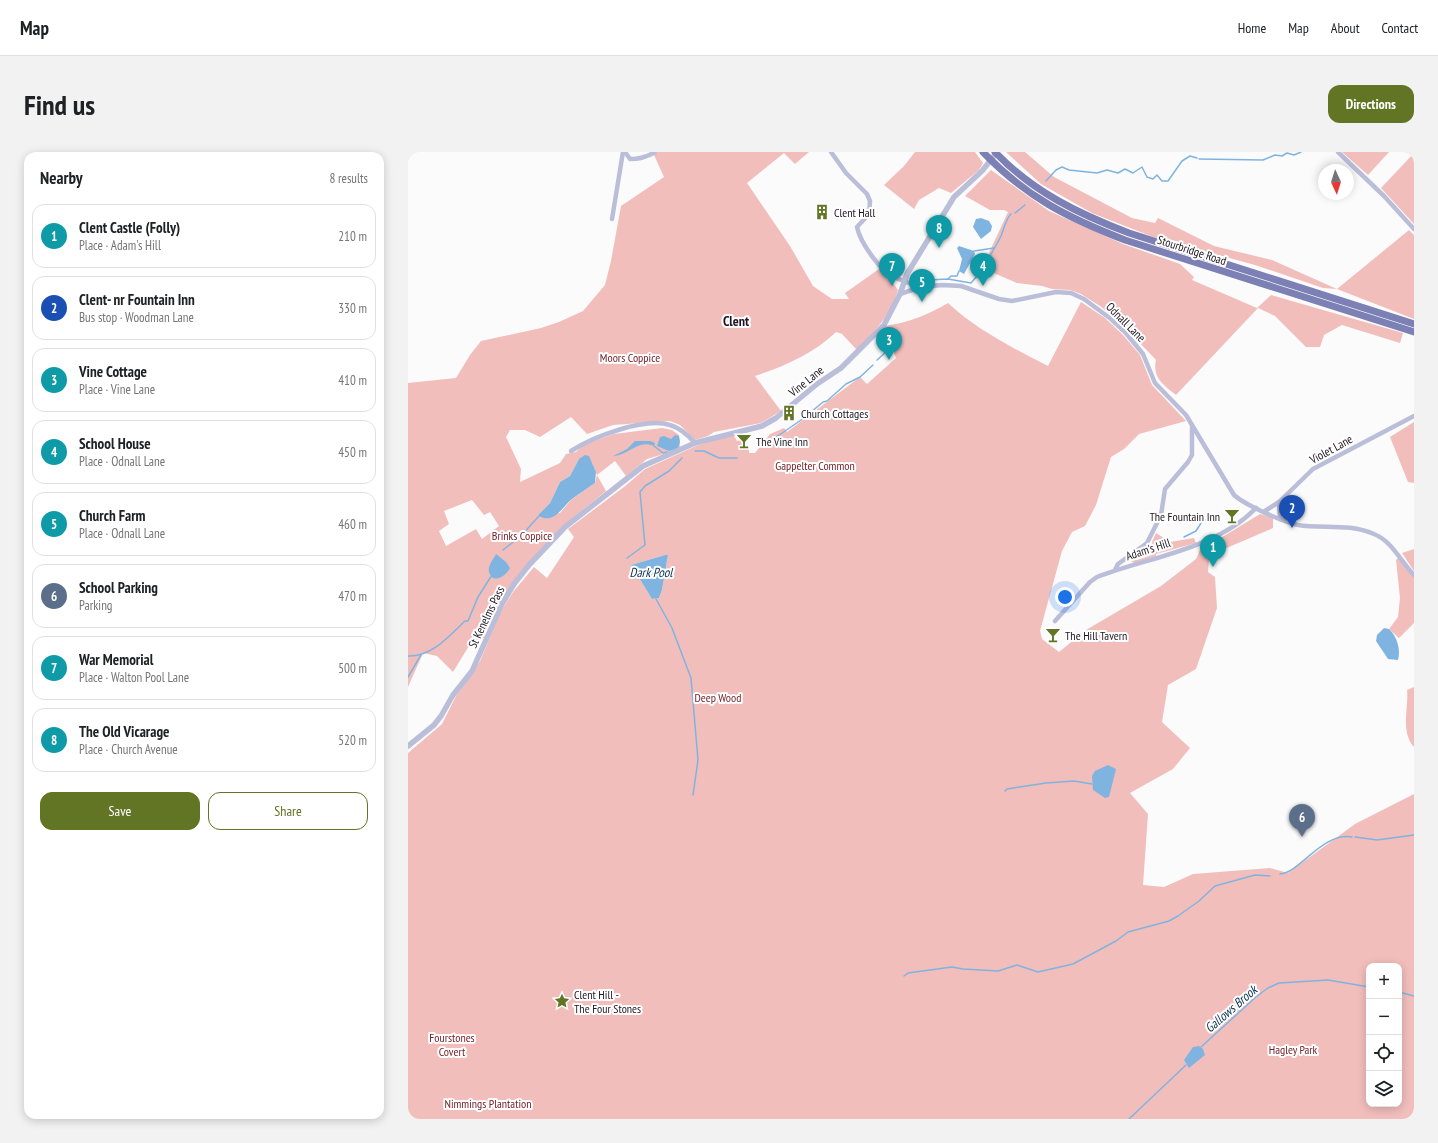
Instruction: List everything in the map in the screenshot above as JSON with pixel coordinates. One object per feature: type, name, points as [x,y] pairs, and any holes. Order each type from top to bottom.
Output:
[{"type":"highway","name":"Stourbridge Road","points":[[983,152],[1000,170],[1034,197],[1063,214],[1125,240],[1414,332]]},
{"type":"highway","name":"Stourbridge Road","points":[[996,152],[1007,164],[1043,192],[1090,218],[1130,233],[1414,324]]},
{"type":"street","points":[[624,152],[630,159],[649,156],[655,152]]},
{"type":"street","points":[[612,219],[624,152]]},
{"type":"street","name":"Odnall Lane","points":[[832,152],[846,173],[870,200],[868,214],[857,227],[860,238],[886,272],[894,277],[921,287]]},
{"type":"street","name":"Vine Lane","points":[[695,443],[762,426],[776,418],[855,355],[884,325],[900,294],[904,280],[954,196],[982,171],[996,152]]},
{"type":"street","points":[[1338,152],[1384,196],[1414,229]]},
{"type":"street","name":"Odnall Lane","points":[[900,294],[921,287],[962,286],[999,299],[1012,301],[1056,292],[1071,293],[1084,299],[1093,304],[1125,332],[1143,354],[1155,383],[1186,415],[1234,495],[1256,508],[1297,525],[1352,528],[1374,534],[1396,552],[1414,575]]},
{"type":"street","name":"Violet Lane","points":[[1265,511],[1279,502],[1313,470],[1414,416]]},
{"type":"street","points":[[571,451],[585,443],[620,428],[660,424],[680,429],[695,443]]},
{"type":"street","points":[[1115,570],[1118,564],[1147,543],[1161,515],[1165,489],[1188,462],[1192,455],[1192,427]]},
{"type":"street","name":"St Kenelms Pass","points":[[408,746],[434,725],[446,709],[453,695],[472,671],[502,604],[534,560],[565,527],[627,477],[648,463],[695,443]]},
{"type":"street","points":[[1279,502],[1280,519]]},
{"type":"street","name":"Adam's Hill","points":[[1055,621],[1090,582],[1097,577],[1210,539],[1246,518],[1256,508]]},
{"type":"street","points":[[1128,557],[1132,565]]},
{"type":"green space","points":[[658,152],[809,152],[795,164],[784,153],[747,183],[790,246],[813,286],[832,299],[849,299],[845,293],[879,269],[890,279],[898,290],[895,299],[881,323],[857,350],[842,334],[836,332],[808,353],[777,368],[755,376],[781,411],[761,423],[714,432],[708,436],[695,440],[680,425],[670,421],[613,425],[587,434],[571,417],[540,437],[525,430],[510,430],[506,437],[521,469],[520,482],[560,463],[566,454],[576,452],[583,445],[614,434],[662,428],[672,430],[679,435],[680,449],[647,459],[626,476],[615,461],[597,475],[606,491],[564,525],[512,584],[488,625],[483,624],[482,629],[485,630],[484,638],[472,641],[453,672],[437,656],[423,653],[408,687],[408,383],[456,378],[470,355],[481,341],[541,328],[583,311],[605,285],[621,206],[664,177],[654,155]],"holes":[[[579,459],[592,463],[597,475],[595,483],[571,500],[560,513],[539,514],[550,503],[560,482],[570,476]],[[472,500],[484,515],[490,512],[499,526],[482,539],[476,529],[446,546],[439,531],[449,524],[444,511]]]},
{"type":"green space","points":[[915,152],[975,152],[983,163],[979,170],[951,193],[939,188],[919,200],[914,209],[884,185],[904,166]]},
{"type":"green space","points":[[1006,152],[1025,152],[1054,177],[1132,218],[1155,223],[1158,218],[1214,246],[1272,260],[1337,289],[1323,288],[1255,265],[1153,237],[1092,213],[1041,184]]},
{"type":"green space","points":[[1342,152],[1389,152],[1368,175]]},
{"type":"green space","points":[[1414,153],[1414,224],[1381,188]]},
{"type":"green space","points":[[991,170],[1049,211],[1123,244],[1180,264],[1194,277],[1192,280],[1257,308],[1271,295],[1403,333],[1400,343],[1342,325],[1324,335],[1320,347],[1306,347],[1275,316],[1258,308],[1176,395],[1163,384],[1157,376],[1155,366],[1156,360],[1123,325],[1100,306],[1081,294],[1070,290],[1052,289],[1042,286],[1017,283],[982,268],[1008,212],[1004,210],[990,210],[965,196]]},
{"type":"green space","points":[[1409,230],[1414,235],[1414,319],[1337,289]]},
{"type":"green space","points":[[1081,302],[1105,318],[1123,335],[1140,355],[1152,385],[1186,421],[1139,434],[1124,449],[1111,457],[1096,505],[1085,526],[1072,532],[1062,551],[1040,631],[1042,639],[1059,652],[1086,630],[1161,586],[1196,559],[1202,546],[1224,536],[1260,514],[1273,518],[1273,528],[1215,553],[1214,557],[1209,559],[1208,572],[1215,577],[1217,608],[1196,669],[1168,685],[1162,722],[1190,748],[1173,769],[1130,793],[1148,814],[1143,885],[1164,887],[1193,874],[1270,868],[1288,873],[1355,824],[1414,794],[1414,1119],[408,1119],[408,753],[442,724],[456,696],[480,661],[501,611],[513,592],[534,567],[547,578],[574,537],[568,529],[624,487],[645,469],[696,446],[733,434],[737,441],[741,440],[743,447],[749,446],[749,453],[755,453],[770,434],[784,428],[787,432],[860,377],[867,384],[896,358],[886,326],[918,318],[948,303],[971,322],[1048,366]],"holes":[[[668,555],[662,590],[659,598],[652,599],[631,565]]]},
{"type":"green space","points":[[1414,422],[1414,483],[1408,482],[1390,437]]},
{"type":"green space","points":[[1156,533],[1170,542],[1194,538],[1196,543],[1156,554],[1156,556],[1134,563],[1131,561],[1131,557],[1134,554],[1137,560],[1155,554],[1152,542]]},
{"type":"green space","points":[[1414,549],[1414,571],[1402,553]]},
{"type":"green space","points":[[1398,558],[1414,577],[1414,623],[1399,638],[1389,629],[1398,617],[1400,598],[1396,560]]},
{"type":"green space","points":[[1414,687],[1414,747],[1407,734],[1406,719],[1407,690]]},
{"type":"water","points":[[981,218],[989,221],[992,226],[991,231],[981,239],[973,227],[976,219]]},
{"type":"water","points":[[959,246],[974,251],[975,254],[964,274],[959,271],[962,259],[957,248]]},
{"type":"water","points":[[675,435],[679,436],[680,442],[678,449],[669,451],[657,446],[660,437],[664,436],[671,439]]},
{"type":"water","points":[[635,441],[650,441],[655,443],[654,446],[648,444],[638,446],[613,456],[627,449]]},
{"type":"water","points":[[585,455],[589,456],[596,472],[595,483],[572,499],[558,514],[549,518],[539,516],[539,514],[550,503],[560,482],[570,476],[579,459]]},
{"type":"water","points":[[496,554],[506,562],[510,568],[506,574],[496,579],[491,576],[489,570]]},
{"type":"water","name":"Dark Pool","points":[[668,555],[662,590],[659,598],[652,599],[631,565]]},
{"type":"water","points":[[1384,628],[1389,629],[1396,639],[1399,648],[1398,660],[1388,659],[1376,641],[1377,635]]},
{"type":"water","points":[[1108,765],[1116,769],[1109,797],[1105,798],[1093,790],[1092,776],[1095,771]]},
{"type":"water","points":[[1199,1046],[1203,1049],[1205,1055],[1189,1068],[1184,1060],[1193,1047]]},
{"type":"waterway","points":[[1199,159],[1263,160],[1275,155],[1282,156],[1287,153],[1294,155],[1301,152]]},
{"type":"waterway","points":[[1046,181],[1056,170],[1062,167],[1069,170],[1097,173],[1107,170],[1118,173],[1125,169],[1133,173],[1142,167],[1147,177],[1153,179],[1157,175],[1162,181],[1168,181],[1182,161],[1190,156],[1197,158]]},
{"type":"waterway","points":[[1015,213],[1025,205]]},
{"type":"waterway","points":[[985,267],[1000,238],[1007,219],[1011,214]]},
{"type":"waterway","points":[[974,251],[994,248]]},
{"type":"waterway","points":[[948,279],[951,276],[957,276],[959,271]]},
{"type":"waterway","points":[[928,280],[948,279],[971,283],[977,276]]},
{"type":"waterway","points":[[877,360],[887,351]]},
{"type":"waterway","points":[[772,440],[804,418],[823,402],[827,401],[846,384],[860,377],[873,365]]},
{"type":"waterway","points":[[654,446],[663,453],[667,452]]},
{"type":"waterway","points":[[695,451],[704,451],[719,458],[737,458]]},
{"type":"waterway","points":[[627,558],[645,545],[640,492],[645,486],[669,471],[682,458]]},
{"type":"waterway","points":[[1184,537],[1196,531],[1201,523],[1214,514]]},
{"type":"waterway","points":[[503,550],[520,537],[539,516]]},
{"type":"waterway","points":[[408,656],[425,653],[432,649],[446,639],[465,621],[468,621],[478,597],[492,575]]},
{"type":"waterway","points":[[656,599],[672,628],[691,678],[698,760],[693,795]]},
{"type":"waterway","points":[[408,677],[421,655]]},
{"type":"waterway","points":[[1005,791],[1007,789],[1046,783],[1074,781],[1092,784]]},
{"type":"waterway","points":[[1355,837],[1377,840],[1414,835]]},
{"type":"waterway","points":[[1280,874],[1288,872],[1321,846],[1341,837],[1352,837]]},
{"type":"waterway","points":[[904,976],[908,973],[952,967],[998,971],[1017,965],[1038,972],[1073,964],[1116,941],[1128,932],[1169,921],[1199,901],[1215,886],[1255,875],[1270,876]]},
{"type":"waterway","name":"Gallows Brook","points":[[1201,1047],[1257,996],[1268,988],[1279,983],[1328,980],[1366,986]]},
{"type":"waterway","name":"Gallows Brook","points":[[1402,993],[1414,996]]},
{"type":"waterway","points":[[1129,1119],[1186,1065]]},
{"type":"place","name":"Clent Hall","points":[[822,212]]},
{"type":"place","name":"The Old Vicarage","points":[[939,248]]},
{"type":"place","name":"War Memorial","points":[[892,286]]},
{"type":"place","name":"School House","points":[[983,286]]},
{"type":"place","name":"Church Farm","points":[[922,302]]},
{"type":"place","name":"Vine Cottage","points":[[889,360]]},
{"type":"place","name":"Church Cottages","points":[[789,413]]},
{"type":"place","name":"The Vine Inn","points":[[744,441]]},
{"type":"place","name":"The Fountain Inn","points":[[1232,516]]},
{"type":"place","name":"Clent- nr Fountain Inn","points":[[1292,528]]},
{"type":"place","name":"Clent Castle (Folly)","points":[[1213,567]]},
{"type":"place","name":"The Hill Tavern","points":[[1053,635]]},
{"type":"place","name":"School Parking","points":[[1302,837]]},
{"type":"place","name":"Clent Hill - The Four Stones","points":[[562,1001]]},
{"type":"district","name":"Clent","points":[[736,321]]},
{"type":"park label","name":"Moors Coppice","points":[[630,357]]},
{"type":"park label","name":"Gappelter Common","points":[[815,465]]},
{"type":"park label","name":"Brinks Coppice","points":[[522,535]]},
{"type":"park label","name":"Deep Wood","points":[[718,697]]},
{"type":"park label","name":"Fourstones Covert","points":[[452,1044]]},
{"type":"park label","name":"Hagley Park","points":[[1293,1049]]},
{"type":"park label","name":"Nimmings Plantation","points":[[488,1103]]}]
